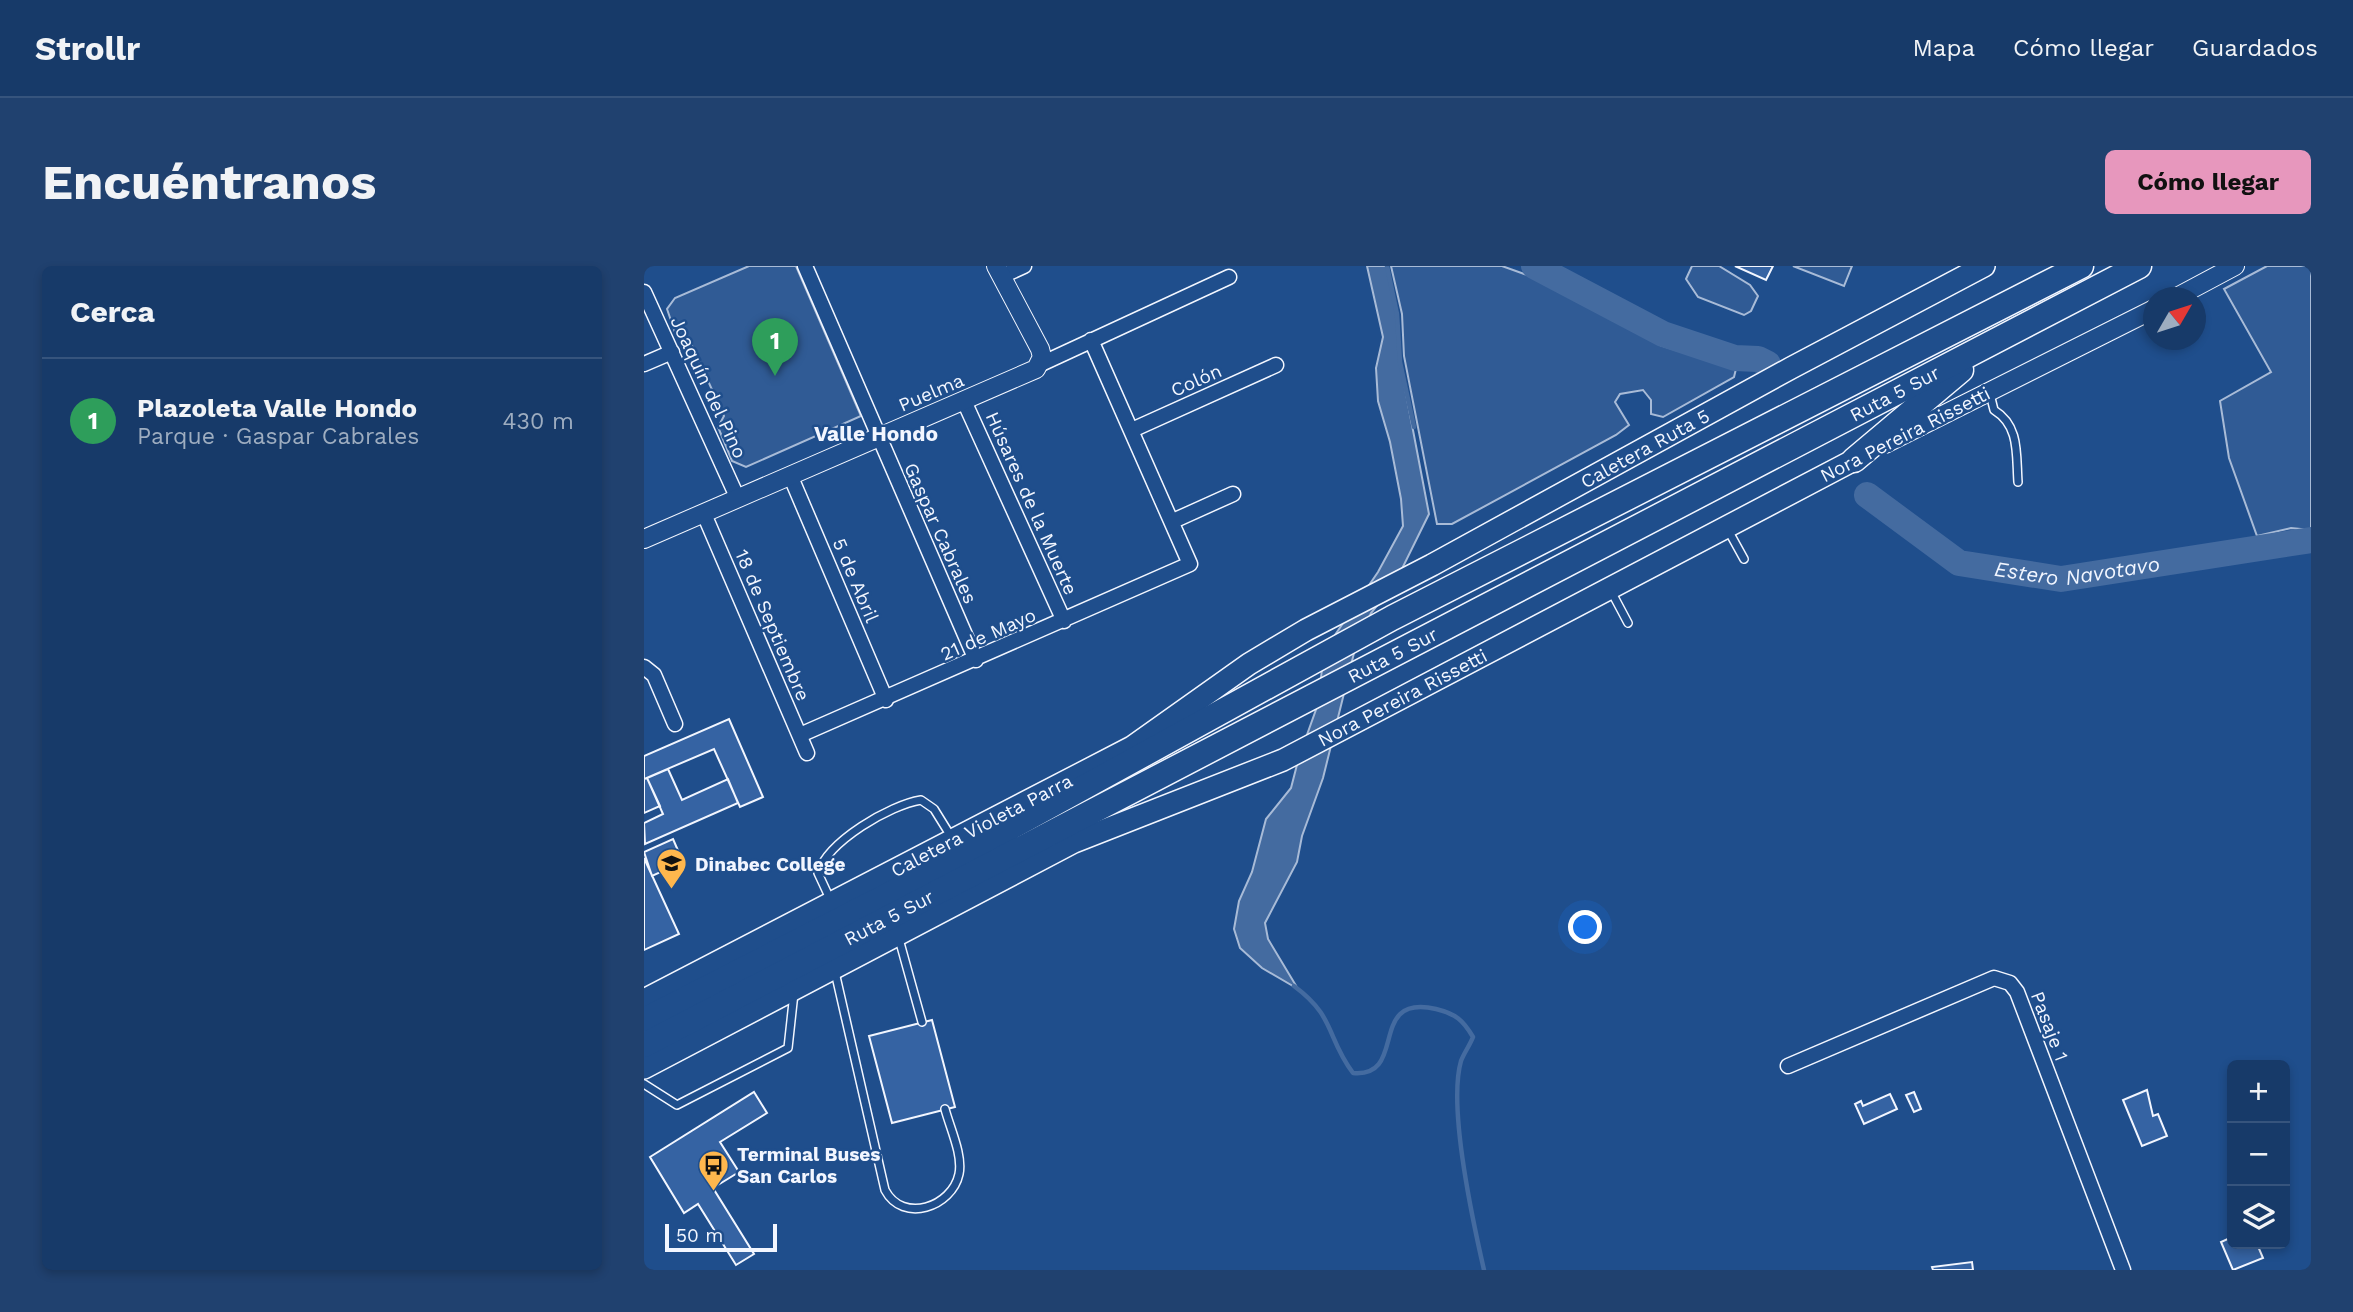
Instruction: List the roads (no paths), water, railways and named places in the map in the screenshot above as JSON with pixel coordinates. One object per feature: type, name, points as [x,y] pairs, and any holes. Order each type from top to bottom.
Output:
[{"type":"highway","name":"Ruta 5 Sur","points":[[644,1020],[886,896],[1392,618],[2081,266]]},
{"type":"highway","name":"Ruta 5 Sur","points":[[644,1045],[1378,660],[2139,266]]},
{"type":"highway","points":[[1854,460],[1954,376],[2015,331]]},
{"type":"main road","name":"Caletera Ruta 5","points":[[1306,630],[1432,565],[1791,368],[1984,266]]},
{"type":"main road","name":"Nora Pereira Rissetti","points":[[644,1068],[1074,842],[1283,760],[1854,460]]},
{"type":"main road","name":"Caletera Violeta Parra","points":[[644,1000],[1132,747],[1250,664],[1306,630]]},
{"type":"street","name":"Gaspar Cabrales","points":[[805,266],[976,660]]},
{"type":"street","points":[[1024,266],[999,271],[1040,349],[1041,364]]},
{"type":"street","points":[[2196,287],[2235,266]]},
{"type":"street","name":"Puelma","points":[[644,539],[877,437],[1025,376],[1041,364],[1229,276]]},
{"type":"street","name":"Joaquín del Pino","points":[[644,292],[738,499]]},
{"type":"street","name":"Nora Pereira Rissetti","points":[[1854,460],[2143,314]]},
{"type":"street","points":[[1091,340],[1173,521],[1233,494]]},
{"type":"street","points":[[644,364],[672,352]]},
{"type":"street","name":"Colón","points":[[1132,430],[1276,365]]},
{"type":"street","name":"Húsares de la Muerte","points":[[964,401],[1064,621]]},
{"type":"street","name":"5 de Abril","points":[[790,475],[886,700]]},
{"type":"street","name":"18 de Septiembre","points":[[704,514],[807,753]]},
{"type":"street","name":"21 de Mayo","points":[[800,735],[886,700],[1190,564],[1173,521]]},
{"type":"street","points":[[644,667],[654,675],[675,724]]},
{"type":"street","name":"Pasaje 1","points":[[1788,1066],[1994,978],[2010,983],[2017,992],[2123,1270]]},
{"type":"lane","points":[[1990,390],[1994,410],[2006,418],[2013,430],[2018,482]]},
{"type":"lane","points":[[1726,527],[1744,559]]},
{"type":"lane","points":[[1609,587],[1628,623]]},
{"type":"lane","points":[[831,901],[818,873],[821,863],[869,822],[903,803],[921,800],[934,809],[953,839]]},
{"type":"lane","points":[[898,934],[922,1022]]},
{"type":"lane","points":[[834,968],[885,1190],[890,1200],[902,1209],[918,1209],[939,1200],[957,1180],[960,1172],[958,1157],[945,1110]]},
{"type":"lane","points":[[644,1084],[677,1105],[788,1048],[795,988]]},
{"type":"waterway","points":[[1387,266],[1397,314],[1400,362],[1414,427]]},
{"type":"waterway","name":"Estero Navotavo","points":[[1534,266],[1663,334],[1735,358],[1758,359],[1768,364]]},
{"type":"waterway","name":"Estero Navotavo","points":[[1867,495],[1959,563],[2061,579],[2311,540]]},
{"type":"waterway","points":[[1294,986],[1324,1018],[1353,1073],[1370,1071],[1380,1063],[1394,1024],[1401,1013],[1415,1007],[1449,1013],[1458,1018],[1469,1031],[1473,1037],[1461,1061],[1458,1106],[1464,1164],[1484,1270]]},
{"type":"place","name":"Plazoleta Valle Hondo","points":[[775,376]]},
{"type":"place","name":"Dinabec College","points":[[672,891]]},
{"type":"place","name":"Terminal Buses San Carlos","points":[[714,1192]]},
{"type":"district","name":"Valle Hondo","points":[[876,434]]}]
